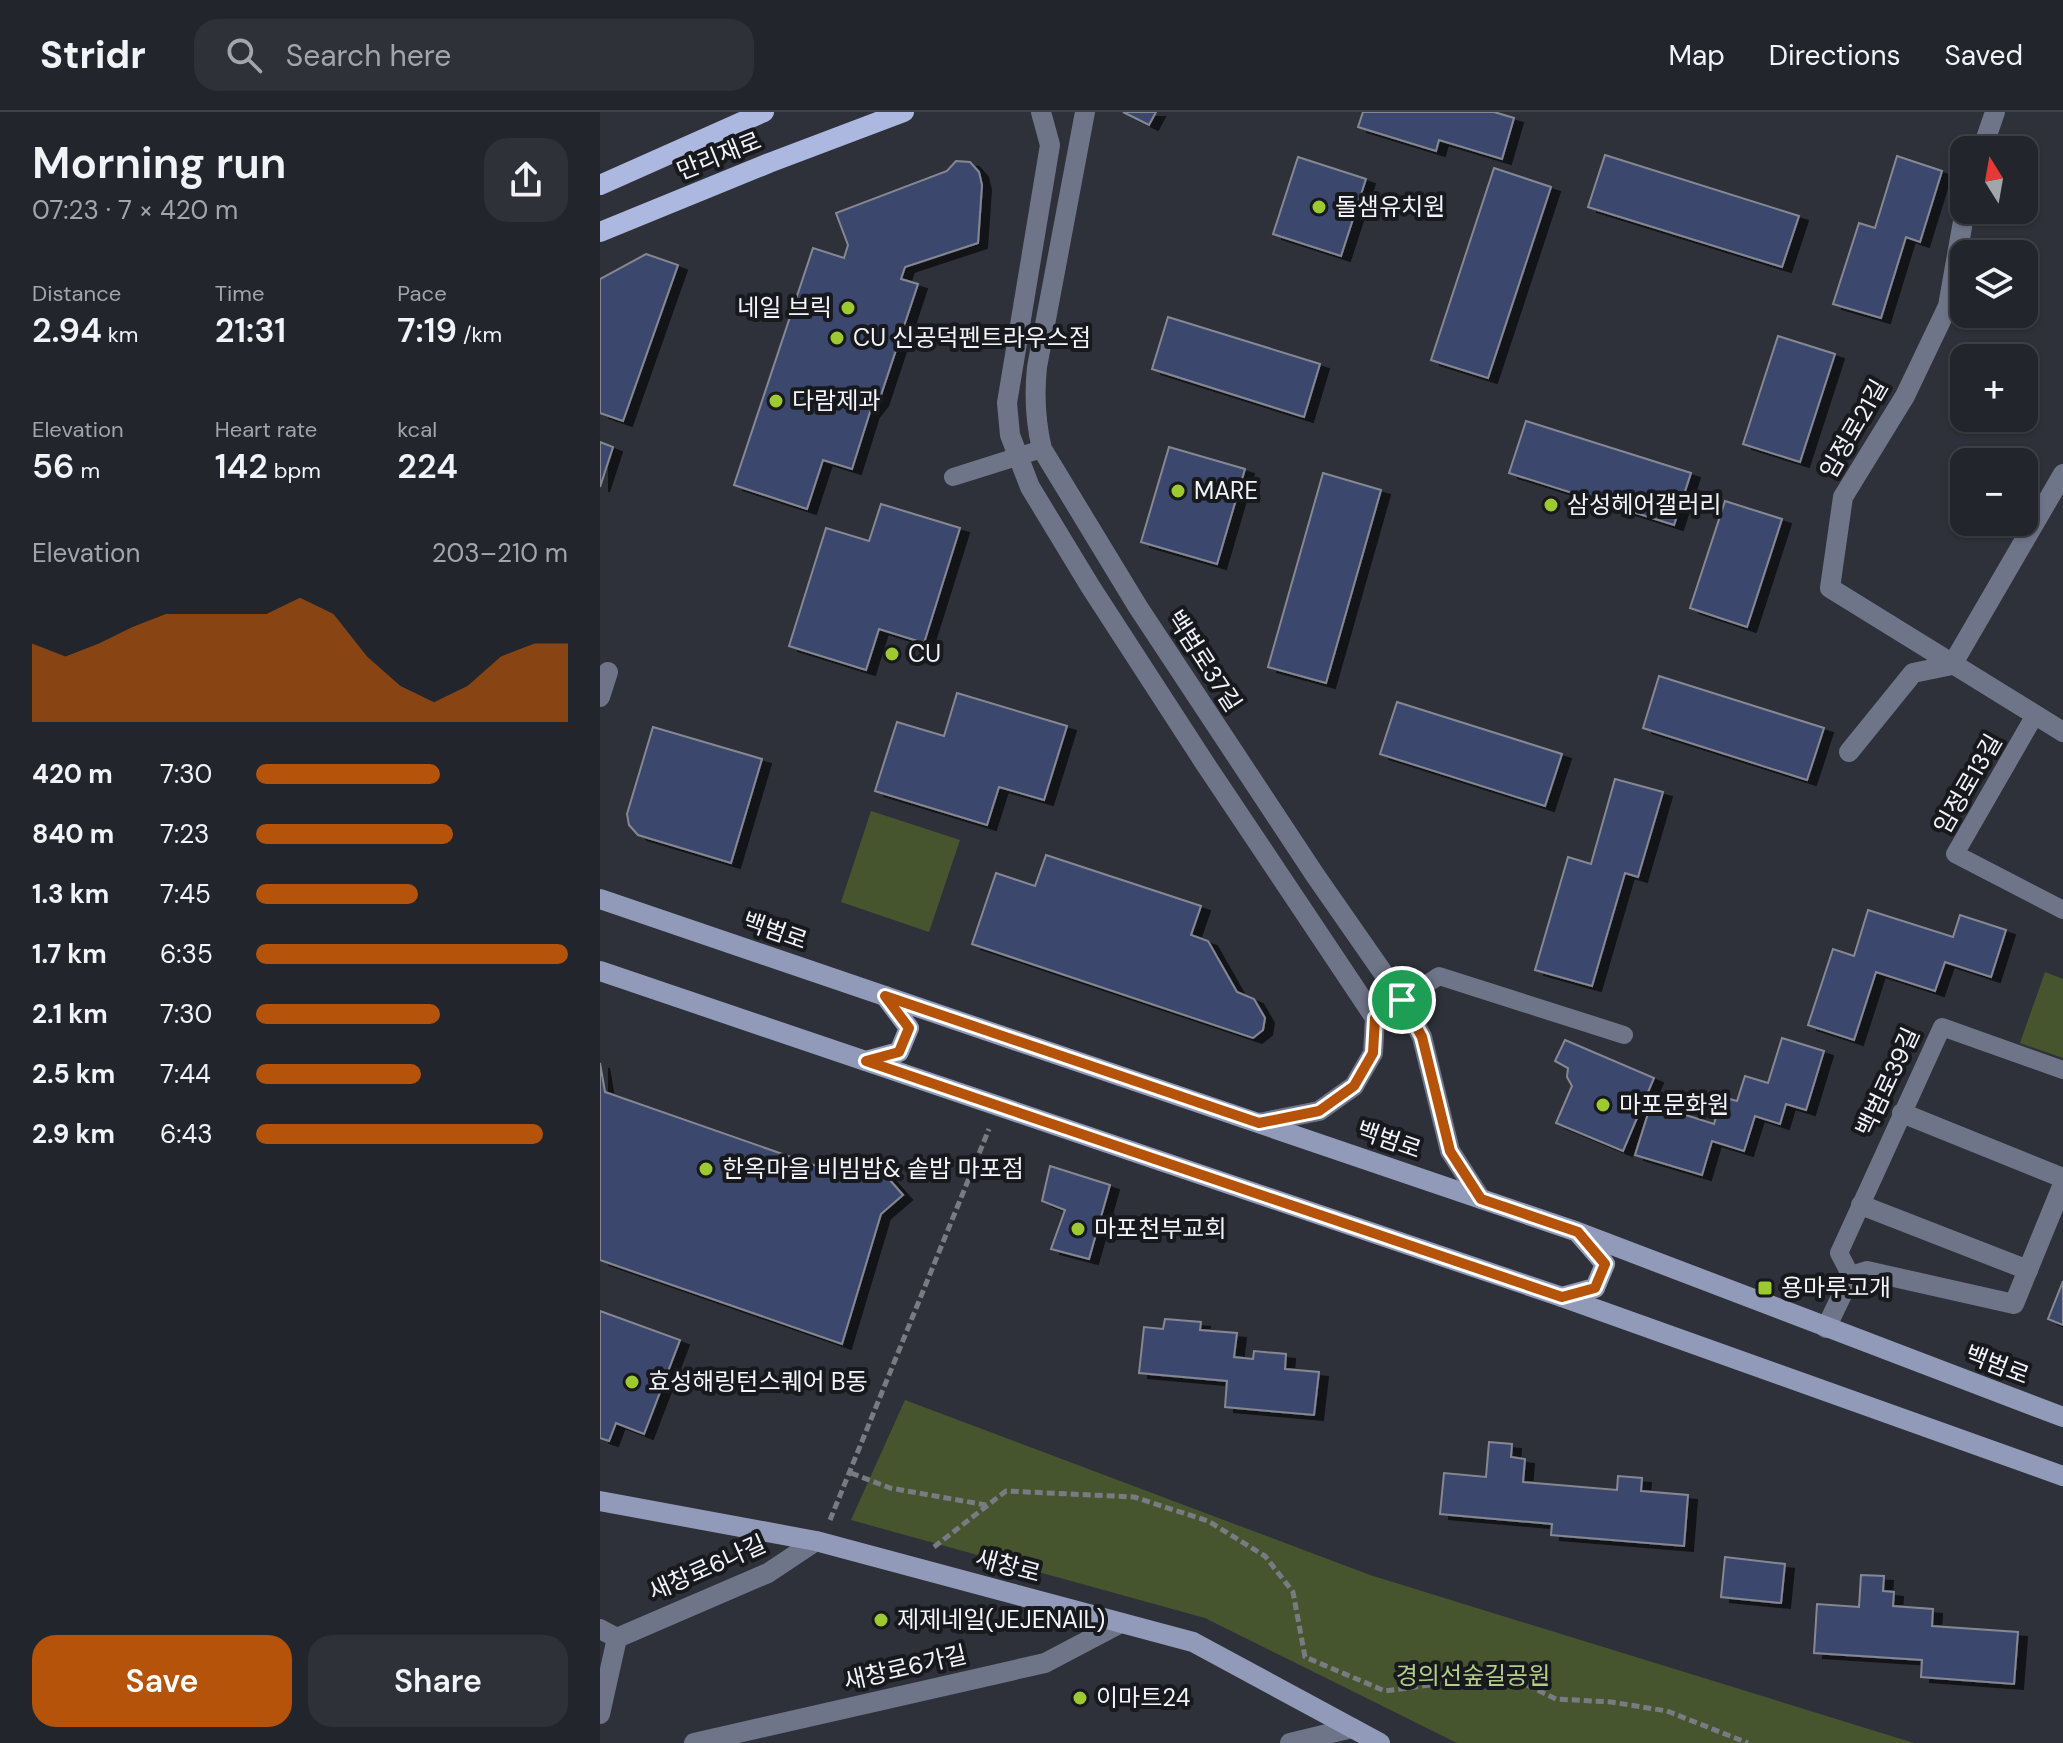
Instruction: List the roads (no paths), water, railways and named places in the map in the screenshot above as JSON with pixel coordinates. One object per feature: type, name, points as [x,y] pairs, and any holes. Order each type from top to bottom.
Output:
[{"type":"main road","name":"만리재로","points":[[600,232],[904,112]]},
{"type":"main road","name":"만리재로","points":[[600,185],[760,113]]},
{"type":"main road","name":"백범로","points":[[600,899],[1578,1232],[2063,1417]]},
{"type":"main road","points":[[600,971],[1562,1297],[2063,1476]]},
{"type":"main road","points":[[866,1061],[899,1052],[909,1028],[885,996]]},
{"type":"main road","points":[[1562,1297],[1595,1288],[1605,1264],[1578,1232]]},
{"type":"main road","name":"새창로","points":[[600,1501],[818,1542],[1193,1642],[1380,1743]]},
{"type":"street","points":[[1041,112],[1050,145],[1007,403],[1016,457],[1030,487],[1098,599],[1375,1018],[1373,1053],[1354,1086],[1319,1111],[1259,1123]]},
{"type":"street","name":"백범로37길","points":[[1085,112],[1037,367],[1034,398],[1042,449],[1138,607],[1315,875],[1402,1000],[1422,1037],[1450,1151],[1481,1199]]},
{"type":"street","points":[[1987,136],[1995,112]]},
{"type":"street","name":"임정로21길","points":[[1952,665],[1830,588],[1843,497],[1905,396],[1948,306],[1963,224]]},
{"type":"street","points":[[1952,665],[2063,474]]},
{"type":"street","points":[[1849,752],[1913,673],[1952,665],[2063,732]]},
{"type":"street","points":[[600,697],[608,672]]},
{"type":"street","points":[[1826,1328],[1851,1276],[1867,1271],[2014,1304],[2063,1181],[1902,1113]]},
{"type":"street","points":[[1861,1205],[2028,1270]]},
{"type":"street","name":"새창로6나길","points":[[600,1714],[608,1633],[768,1573],[818,1542]]},
{"type":"street","name":"새창로6가길","points":[[694,1743],[1045,1663],[1121,1623]]},
{"type":"street","points":[[1290,1743],[1352,1728]]},
{"type":"lane","points":[[953,477],[1042,449]]},
{"type":"lane","name":"임정로13길","points":[[2035,715],[1955,854],[2063,910]]},
{"type":"lane","points":[[1375,1018],[1439,976],[1624,1035]]},
{"type":"lane","name":"백범로39길","points":[[1851,1276],[1839,1253],[1942,1027],[2063,1070]]},
{"type":"place","name":"돌샘유치원","points":[[1319,207]]},
{"type":"place","name":"네일 브릭","points":[[848,308]]},
{"type":"place","name":"CU 신공덕펜트라우스점","points":[[837,338]]},
{"type":"place","name":"다람제과","points":[[776,401]]},
{"type":"place","name":"MARE","points":[[1178,491]]},
{"type":"place","name":"삼성헤어갤러리","points":[[1551,505]]},
{"type":"place","name":"CU","points":[[892,654]]},
{"type":"place","name":"마포문화원","points":[[1603,1105]]},
{"type":"place","name":"한옥마을 비빔밥& 솥밥 마포점","points":[[706,1169]]},
{"type":"place","name":"마포천부교회","points":[[1078,1229]]},
{"type":"place","name":"용마루고개","points":[[1765,1288]]},
{"type":"place","name":"효성해링턴스퀘어 B동","points":[[632,1382]]},
{"type":"place","name":"제제네일(JEJENAIL)","points":[[881,1620]]},
{"type":"place","name":"이마트24","points":[[1080,1698]]},
{"type":"park label","name":"경의선숲길공원","points":[[1473,1676]]}]
